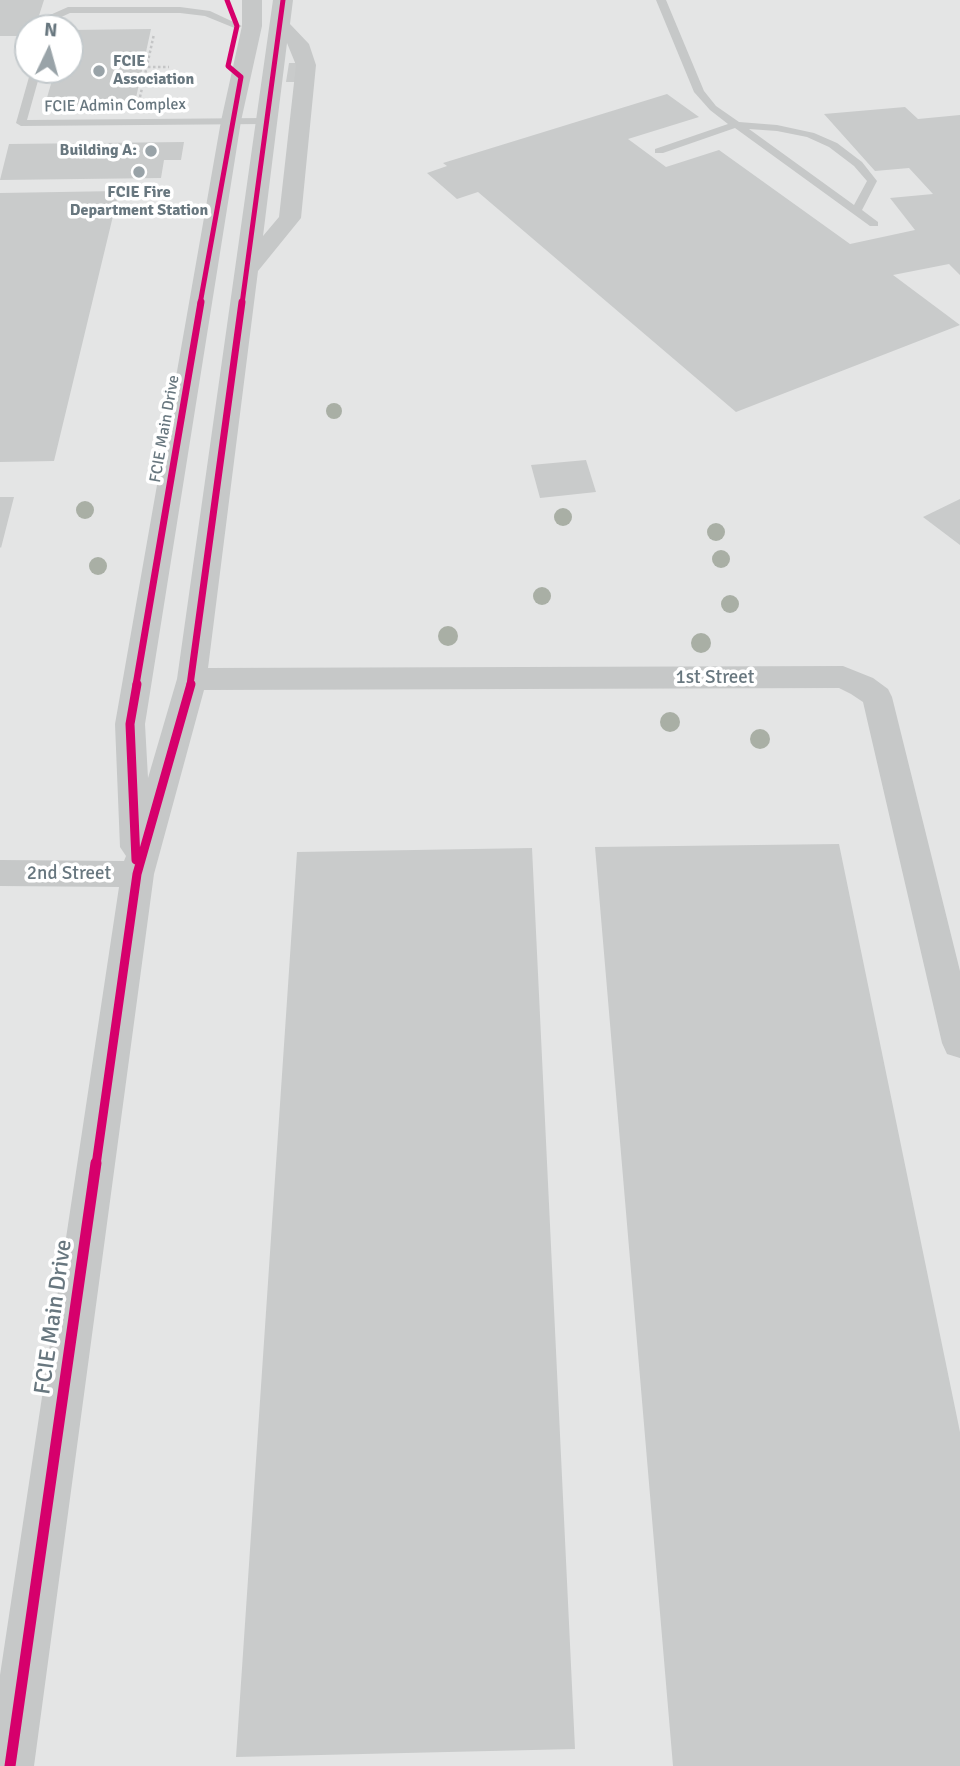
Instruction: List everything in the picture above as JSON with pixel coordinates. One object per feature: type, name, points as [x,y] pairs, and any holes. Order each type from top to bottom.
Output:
[{"type":"street","points":[[227,0],[237,26],[228,66],[241,77]]},
{"type":"street","name":"FCIE Main Drive","points":[[137,874],[130,724],[231,121],[252,26],[252,0]]},
{"type":"street","name":"FCIE Main Drive","points":[[10,1766],[137,874],[192,679],[283,0]]},
{"type":"street","points":[[245,272],[290,218],[306,65],[299,44],[279,25]]},
{"type":"street","name":"1st Street","points":[[192,679],[843,677],[862,685],[877,698],[960,1043]]},
{"type":"street","name":"2nd Street","points":[[0,873],[137,874]]},
{"type":"lane","points":[[661,0],[699,92],[734,125],[874,225]]},
{"type":"lane","points":[[59,14],[68,10],[180,10],[207,13],[237,26]]},
{"type":"lane","name":"FCIE Admin Complex","points":[[32,84],[21,123],[265,121]]},
{"type":"lane","points":[[659,151],[734,125],[777,128],[810,135],[833,145],[858,164],[872,181],[856,211]]},
{"type":"path","points":[[139,87],[142,87],[145,77],[145,67],[169,67]]},
{"type":"path","points":[[145,77],[167,77]]},
{"type":"shaded area","points":[[0,0],[960,0],[960,1766],[0,1766]]},
{"type":"building","points":[[0,0],[44,0],[40,14],[14,14],[14,36],[0,36]]},
{"type":"building","points":[[151,29],[134,107],[44,108],[51,84],[84,84],[84,30]]},
{"type":"building","points":[[289,63],[300,63],[297,82],[286,82]]},
{"type":"building","points":[[667,94],[699,117],[628,139],[666,167],[719,150],[850,244],[915,230],[890,198],[933,194],[909,168],[875,171],[824,114],[905,107],[918,119],[960,115],[960,275],[949,264],[893,275],[960,325],[736,412],[478,192],[457,199],[427,173],[447,166],[443,163]]},
{"type":"building","points":[[184,142],[181,160],[164,160],[161,178],[0,180],[9,144]]},
{"type":"building","points":[[119,191],[54,461],[0,462],[0,193]]},
{"type":"building","points":[[586,460],[596,492],[540,498],[531,465]]},
{"type":"building","points":[[0,497],[14,497],[1,548],[0,547]]},
{"type":"building","points":[[960,499],[960,545],[923,517]]},
{"type":"building","points":[[839,844],[960,1432],[960,1766],[673,1766],[595,847]]},
{"type":"building","points":[[532,848],[575,1749],[236,1757],[297,852]]},
{"type":"cycle path","points":[[136,860],[130,724],[231,121],[241,77],[228,66],[237,26],[227,0]]},
{"type":"cycle path","points":[[10,1766],[137,874],[192,679],[283,0]]},
{"type":"place","name":"FCIE Association","points":[[99,71]]},
{"type":"place","name":"Building A:","points":[[151,151]]},
{"type":"place","name":"FCIE Fire Department Station","points":[[139,172]]}]
